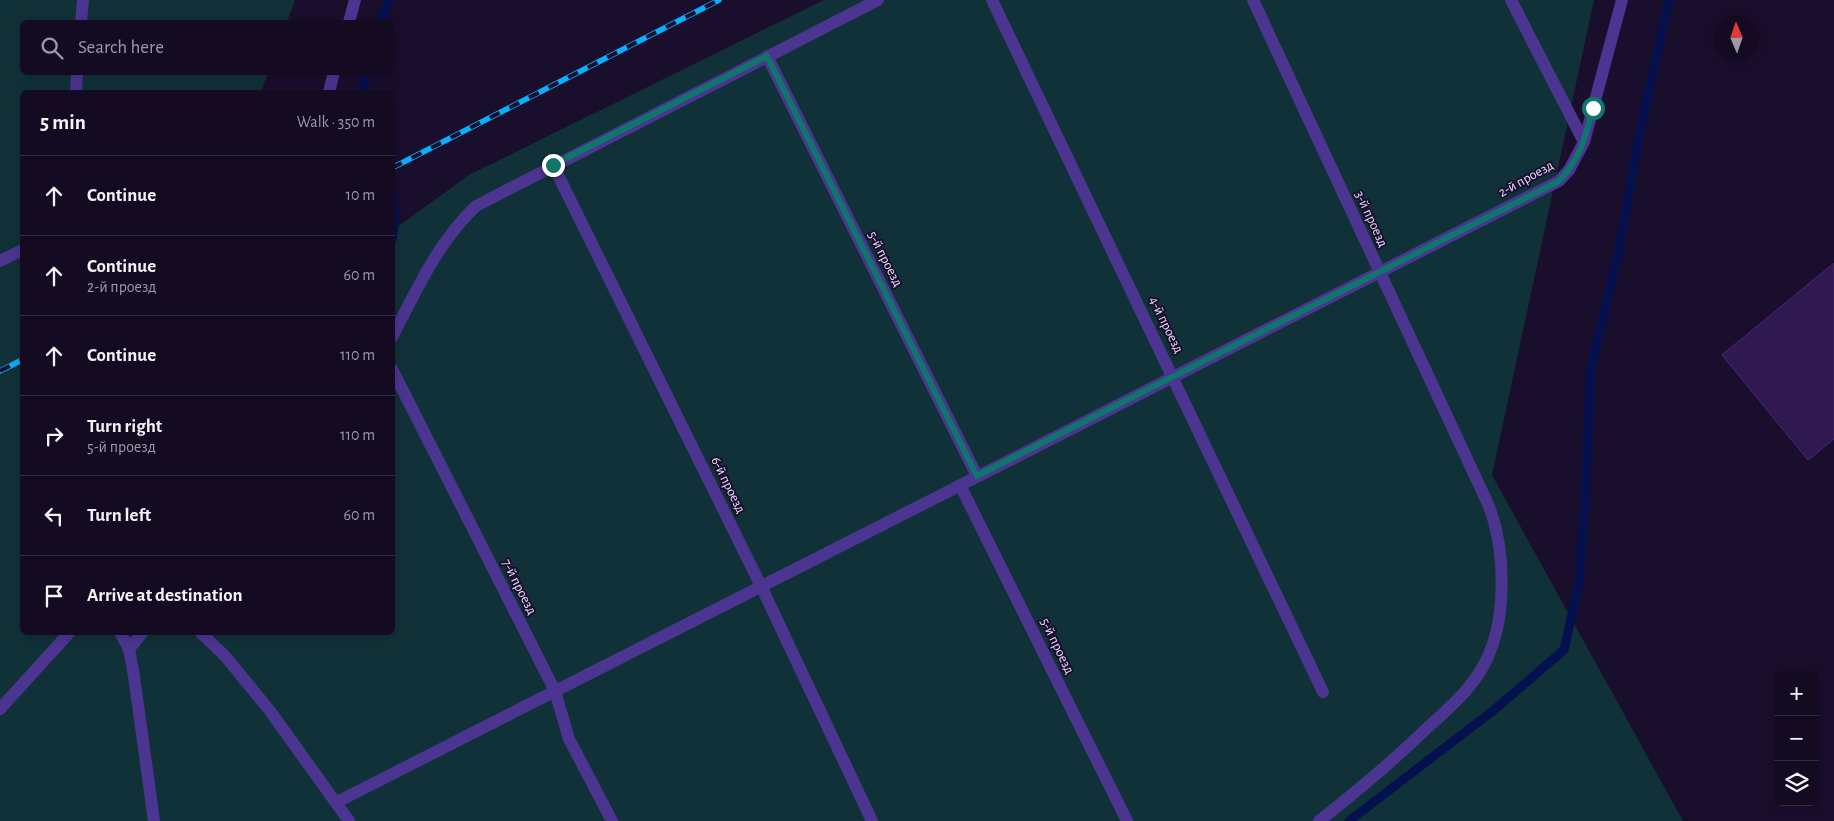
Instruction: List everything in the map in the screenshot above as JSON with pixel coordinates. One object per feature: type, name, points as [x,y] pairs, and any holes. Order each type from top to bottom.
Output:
[{"type":"street","points":[[81,20],[83,0]]},
{"type":"street","points":[[350,20],[355,0]]},
{"type":"street","points":[[395,331],[433,260],[454,226],[476,206],[878,0]]},
{"type":"street","name":"4-й проезд","points":[[992,0],[1323,692]]},
{"type":"street","name":"3-й проезд","points":[[1253,0],[1497,525],[1501,575],[1499,618],[1489,654],[1466,692],[1376,776],[1319,821]]},
{"type":"street","points":[[1511,0],[1584,142]]},
{"type":"street","name":"2-й проезд","points":[[337,802],[1559,181],[1569,170],[1584,142],[1622,0]]},
{"type":"street","name":"5-й проезд","points":[[767,56],[977,476]]},
{"type":"street","points":[[76,90],[77,75]]},
{"type":"street","points":[[330,90],[333,75]]},
{"type":"street","name":"6-й проезд","points":[[553,165],[761,586],[872,821]]},
{"type":"street","points":[[0,260],[20,251]]},
{"type":"street","name":"7-й проезд","points":[[395,375],[555,691],[569,739],[612,821]]},
{"type":"street","name":"5-й проезд","points":[[960,485],[1127,821]]},
{"type":"street","points":[[0,709],[67,635]]},
{"type":"street","points":[[122,635],[129,649],[154,821]]},
{"type":"street","points":[[129,649],[141,635]]},
{"type":"street","points":[[203,635],[225,656],[264,704],[349,821]]},
{"type":"green space","points":[[0,0],[295,0],[288,20],[20,20],[20,75],[267,75],[262,90],[20,90],[20,635],[395,635],[395,229],[469,175],[824,0],[1594,0],[1492,475],[1683,821],[0,821]]},
{"type":"building","points":[[1834,263],[1834,439],[1808,460],[1722,355]]},
{"type":"waterway","points":[[383,20],[388,0]]},
{"type":"waterway","points":[[1349,821],[1494,710],[1564,650],[1579,583],[1591,367],[1618,255],[1640,130],[1669,0]]},
{"type":"waterway","points":[[363,90],[366,75]]},
{"type":"railway","points":[[395,166],[719,0]]},
{"type":"railway","points":[[0,371],[20,361]]},
{"type":"route","points":[[553,165],[767,56],[977,476],[1559,181],[1582,150],[1593,108]]}]
